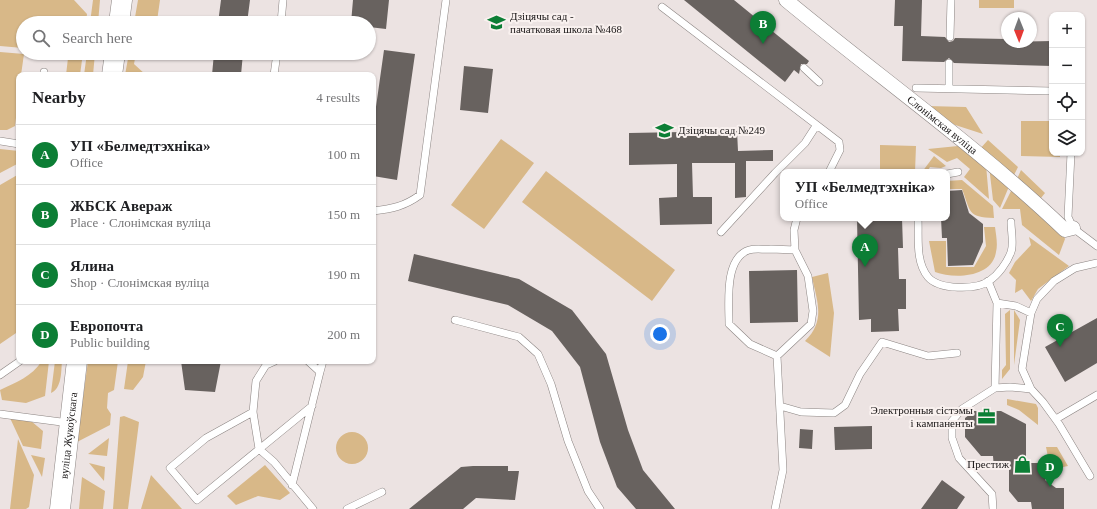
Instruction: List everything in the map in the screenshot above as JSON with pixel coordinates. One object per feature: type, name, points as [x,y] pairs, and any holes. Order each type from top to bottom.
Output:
[{"type":"main road","points":[[120,16],[122,0]]},
{"type":"main road","points":[[112,72],[114,60]]},
{"type":"main road","name":"вуліца Жукоўскага","points":[[60,509],[77,364]]},
{"type":"street","name":"Слонімская вуліца","points":[[786,0],[966,143],[1038,204],[1065,230],[1073,228]]},
{"type":"lane","points":[[282,16],[283,0]]},
{"type":"lane","points":[[376,211],[396,209],[420,195],[446,0]]},
{"type":"lane","points":[[950,37],[951,0]]},
{"type":"lane","points":[[662,7],[816,126],[839,142],[840,150],[830,169]]},
{"type":"lane","points":[[274,72],[276,60]]},
{"type":"lane","points":[[949,63],[949,88]]},
{"type":"lane","points":[[804,68],[819,82]]},
{"type":"lane","points":[[916,88],[1049,91]]},
{"type":"lane","points":[[780,169],[805,143],[816,126]]},
{"type":"lane","points":[[0,141],[16,144]]},
{"type":"lane","points":[[1071,156],[1068,217],[1073,228]]},
{"type":"lane","points":[[721,232],[780,169]]},
{"type":"lane","points":[[950,173],[958,172]]},
{"type":"lane","points":[[777,356],[811,324],[813,311],[808,276],[795,250],[794,230],[796,221]]},
{"type":"lane","points":[[918,221],[920,260],[929,278],[944,286],[971,287],[988,282],[1003,267],[1012,251],[1011,222]]},
{"type":"lane","name":"Слонімская вуліца","points":[[1073,228],[1097,246]]},
{"type":"lane","points":[[777,356],[750,344],[729,324],[729,289],[732,270],[738,257],[749,250],[795,250]]},
{"type":"lane","points":[[1090,476],[1056,419],[1031,389],[1022,369],[1031,313],[1038,299],[1054,281],[1075,268],[1097,263]]},
{"type":"lane","points":[[988,282],[998,303],[995,388]]},
{"type":"lane","points":[[998,303],[1016,306],[1031,313]]},
{"type":"lane","points":[[455,320],[519,337],[538,354],[551,384],[570,448],[588,491],[600,509]]},
{"type":"lane","points":[[780,406],[801,412],[834,413],[845,405],[860,374],[882,342],[928,356],[957,353]]},
{"type":"lane","points":[[775,509],[783,470],[777,356]]},
{"type":"lane","points":[[0,375],[16,364]]},
{"type":"lane","points":[[268,364],[266,365],[256,381],[253,412],[258,448],[274,462],[313,509]]},
{"type":"lane","points":[[311,364],[320,372]]},
{"type":"lane","points":[[292,485],[322,364]]},
{"type":"lane","points":[[993,509],[992,494],[959,458],[952,438],[952,421],[962,409],[995,388],[1010,387],[1031,389]]},
{"type":"lane","points":[[1056,419],[1097,395]]},
{"type":"lane","points":[[253,412],[206,438],[170,468],[197,500],[258,448],[312,406]]},
{"type":"lane","points":[[0,414],[69,423]]},
{"type":"lane","points":[[347,509],[382,492]]},
{"type":"shaded area","points":[[0,0],[74,0],[87,14],[87,16],[16,16],[16,47],[0,46]]},
{"type":"shaded area","points":[[93,0],[100,0],[99,16],[91,16]]},
{"type":"shaded area","points":[[138,0],[160,0],[158,16],[135,16]]},
{"type":"shaded area","points":[[979,0],[1014,0],[1014,8],[979,8]]},
{"type":"shaded area","points":[[0,52],[16,53],[16,60],[23,60],[21,72],[16,72],[15,126],[7,130],[0,130]]},
{"type":"shaded area","points":[[68,60],[82,60],[80,72],[66,72]]},
{"type":"shaded area","points":[[86,60],[94,60],[93,72],[84,72]]},
{"type":"shaded area","points":[[128,60],[135,60],[134,64],[143,72],[126,72]]},
{"type":"shaded area","points":[[927,106],[966,107],[983,134],[946,122]]},
{"type":"shaded area","points":[[1021,121],[1049,121],[1049,156],[1060,157],[1021,156]]},
{"type":"shaded area","points":[[501,139],[534,163],[484,229],[451,205]]},
{"type":"shaded area","points":[[988,140],[1018,167],[1013,177],[979,150]]},
{"type":"shaded area","points":[[880,145],[916,146],[915,169],[880,169]]},
{"type":"shaded area","points":[[958,146],[986,165],[989,199],[964,177],[970,169],[957,158],[947,162],[928,149]]},
{"type":"shaded area","points":[[0,149],[16,151],[16,165],[0,173]]},
{"type":"shaded area","points":[[934,156],[946,166],[941,168],[930,167],[929,169],[924,169]]},
{"type":"shaded area","points":[[989,166],[1010,184],[1000,208],[993,200]]},
{"type":"shaded area","points":[[1021,170],[1045,193],[1041,198],[1017,179]]},
{"type":"shaded area","points":[[546,171],[675,270],[652,301],[522,202]]},
{"type":"shaded area","points":[[16,176],[16,333],[0,344],[0,185]]},
{"type":"shaded area","points":[[962,180],[993,206],[994,218],[979,216],[971,212],[962,189],[950,189],[950,181]]},
{"type":"shaded area","points":[[1013,187],[1061,230],[1065,239],[1059,255],[1022,225],[1020,209],[1002,209]]},
{"type":"shaded area","points":[[984,227],[995,227],[997,240],[996,252],[993,261],[987,267],[980,272],[962,276],[935,272],[929,241],[946,241],[946,267],[974,267],[986,246]]},
{"type":"shaded area","points":[[1029,237],[1069,266],[1038,289],[1031,301],[1022,289],[1015,293],[1016,280],[1009,273],[1015,262],[1031,245]]},
{"type":"shaded area","points":[[828,273],[834,313],[830,357],[805,341],[816,326],[818,318],[818,303],[812,277]]},
{"type":"shaded area","points":[[1010,310],[1010,369],[1002,379],[1002,370],[1006,365],[1005,314]]},
{"type":"shaded area","points":[[1014,310],[1020,320],[1014,365]]},
{"type":"shaded area","points":[[40,364],[49,364],[45,396],[26,403],[2,400],[0,390],[18,382]]},
{"type":"shaded area","points":[[55,364],[62,364],[59,384],[55,391],[51,393]]},
{"type":"shaded area","points":[[88,364],[118,364],[114,390],[108,393],[107,408],[111,414],[110,425],[77,442]]},
{"type":"shaded area","points":[[128,364],[145,364],[143,377],[133,390],[124,389]]},
{"type":"shaded area","points":[[1007,399],[1036,404],[1038,408],[1038,425],[1019,410],[1007,405]]},
{"type":"shaded area","points":[[124,416],[139,422],[128,509],[113,509],[120,417]]},
{"type":"shaded area","points":[[10,418],[31,421],[43,431],[41,449],[23,446]]},
{"type":"shaded area","points":[[352,432],[361,435],[365,439],[368,448],[365,457],[361,461],[352,464],[343,461],[339,457],[336,448],[339,439],[343,435]]},
{"type":"shaded area","points":[[109,438],[107,456],[88,454]]},
{"type":"shaded area","points":[[18,439],[34,475],[29,507],[26,509],[10,509]]},
{"type":"shaded area","points":[[1046,447],[1057,447],[1068,466],[1063,467],[1048,457]]},
{"type":"shaded area","points":[[31,455],[45,458],[42,477]]},
{"type":"shaded area","points":[[89,463],[105,467],[104,481]]},
{"type":"shaded area","points":[[265,465],[290,493],[280,500],[258,496],[236,505],[227,496]]},
{"type":"shaded area","points":[[151,475],[182,509],[141,509]]},
{"type":"shaded area","points":[[82,477],[105,491],[103,509],[79,509]]},
{"type":"building","points":[[221,0],[250,0],[248,16],[219,16]]},
{"type":"building","points":[[353,0],[389,0],[386,29],[376,28],[376,16],[352,16]]},
{"type":"building","points":[[684,0],[734,0],[809,61],[807,64],[801,64],[799,74],[794,70],[785,82]]},
{"type":"building","points":[[895,0],[922,0],[921,36],[945,37],[949,42],[953,41],[955,38],[1001,39],[1001,48],[1037,48],[1037,41],[1049,41],[1049,66],[954,63],[949,58],[944,62],[902,61],[903,26],[894,26]]},
{"type":"building","points":[[384,50],[415,54],[397,180],[376,176],[376,107]]},
{"type":"building","points":[[213,60],[242,60],[241,72],[212,72]]},
{"type":"building","points":[[464,66],[493,69],[488,113],[460,110]]},
{"type":"building","points":[[737,131],[738,151],[773,150],[773,161],[746,161],[746,197],[735,198],[735,163],[692,163],[693,197],[712,197],[712,224],[660,225],[659,198],[677,197],[677,164],[629,165],[629,133]]},
{"type":"building","points":[[962,190],[969,213],[983,224],[983,242],[973,265],[948,266],[947,238],[942,238],[941,221],[950,221],[950,191]]},
{"type":"building","points":[[857,221],[902,221],[903,248],[898,248],[899,279],[906,279],[906,309],[898,309],[899,331],[871,332],[871,319],[859,320]]},
{"type":"building","points":[[414,254],[519,279],[572,310],[606,354],[628,430],[643,470],[675,509],[636,509],[617,487],[600,442],[580,367],[552,331],[508,305],[408,281]]},
{"type":"building","points":[[797,270],[798,322],[750,323],[749,271]]},
{"type":"building","points":[[1097,318],[1097,363],[1065,382],[1045,347]]},
{"type":"building","points":[[181,364],[220,364],[215,392],[185,390]]},
{"type":"building","points":[[974,411],[1001,411],[1026,424],[1026,463],[1045,463],[1045,480],[1056,488],[1064,488],[1064,509],[1032,509],[1031,502],[1018,502],[1009,491],[1009,469],[994,469],[993,456],[981,456],[965,437],[965,418]]},
{"type":"building","points":[[872,426],[872,449],[835,450],[834,427]]},
{"type":"building","points":[[800,429],[813,430],[812,449],[799,448]]},
{"type":"building","points":[[508,466],[508,471],[519,471],[515,500],[476,498],[463,509],[409,509],[461,467]]},
{"type":"building","points":[[942,480],[965,497],[957,509],[921,509]]},
{"type":"place","name":"Дзіцячы сад - пачатковая школа №468","points":[[497,22]]},
{"type":"place","name":"ЖБСК Авераж","points":[[763,44]]},
{"type":"place","name":"Дзіцячы сад №249","points":[[665,130]]},
{"type":"place","name":"УП «Белмедтэхніка»","points":[[865,267]]},
{"type":"place","name":"Ялина","points":[[1060,347]]},
{"type":"place","name":"Электронныя сістэмы і кампаненты","points":[[986,416]]},
{"type":"place","name":"Престиж","points":[[1022,464]]},
{"type":"place","name":"Европочта","points":[[1050,487]]}]
